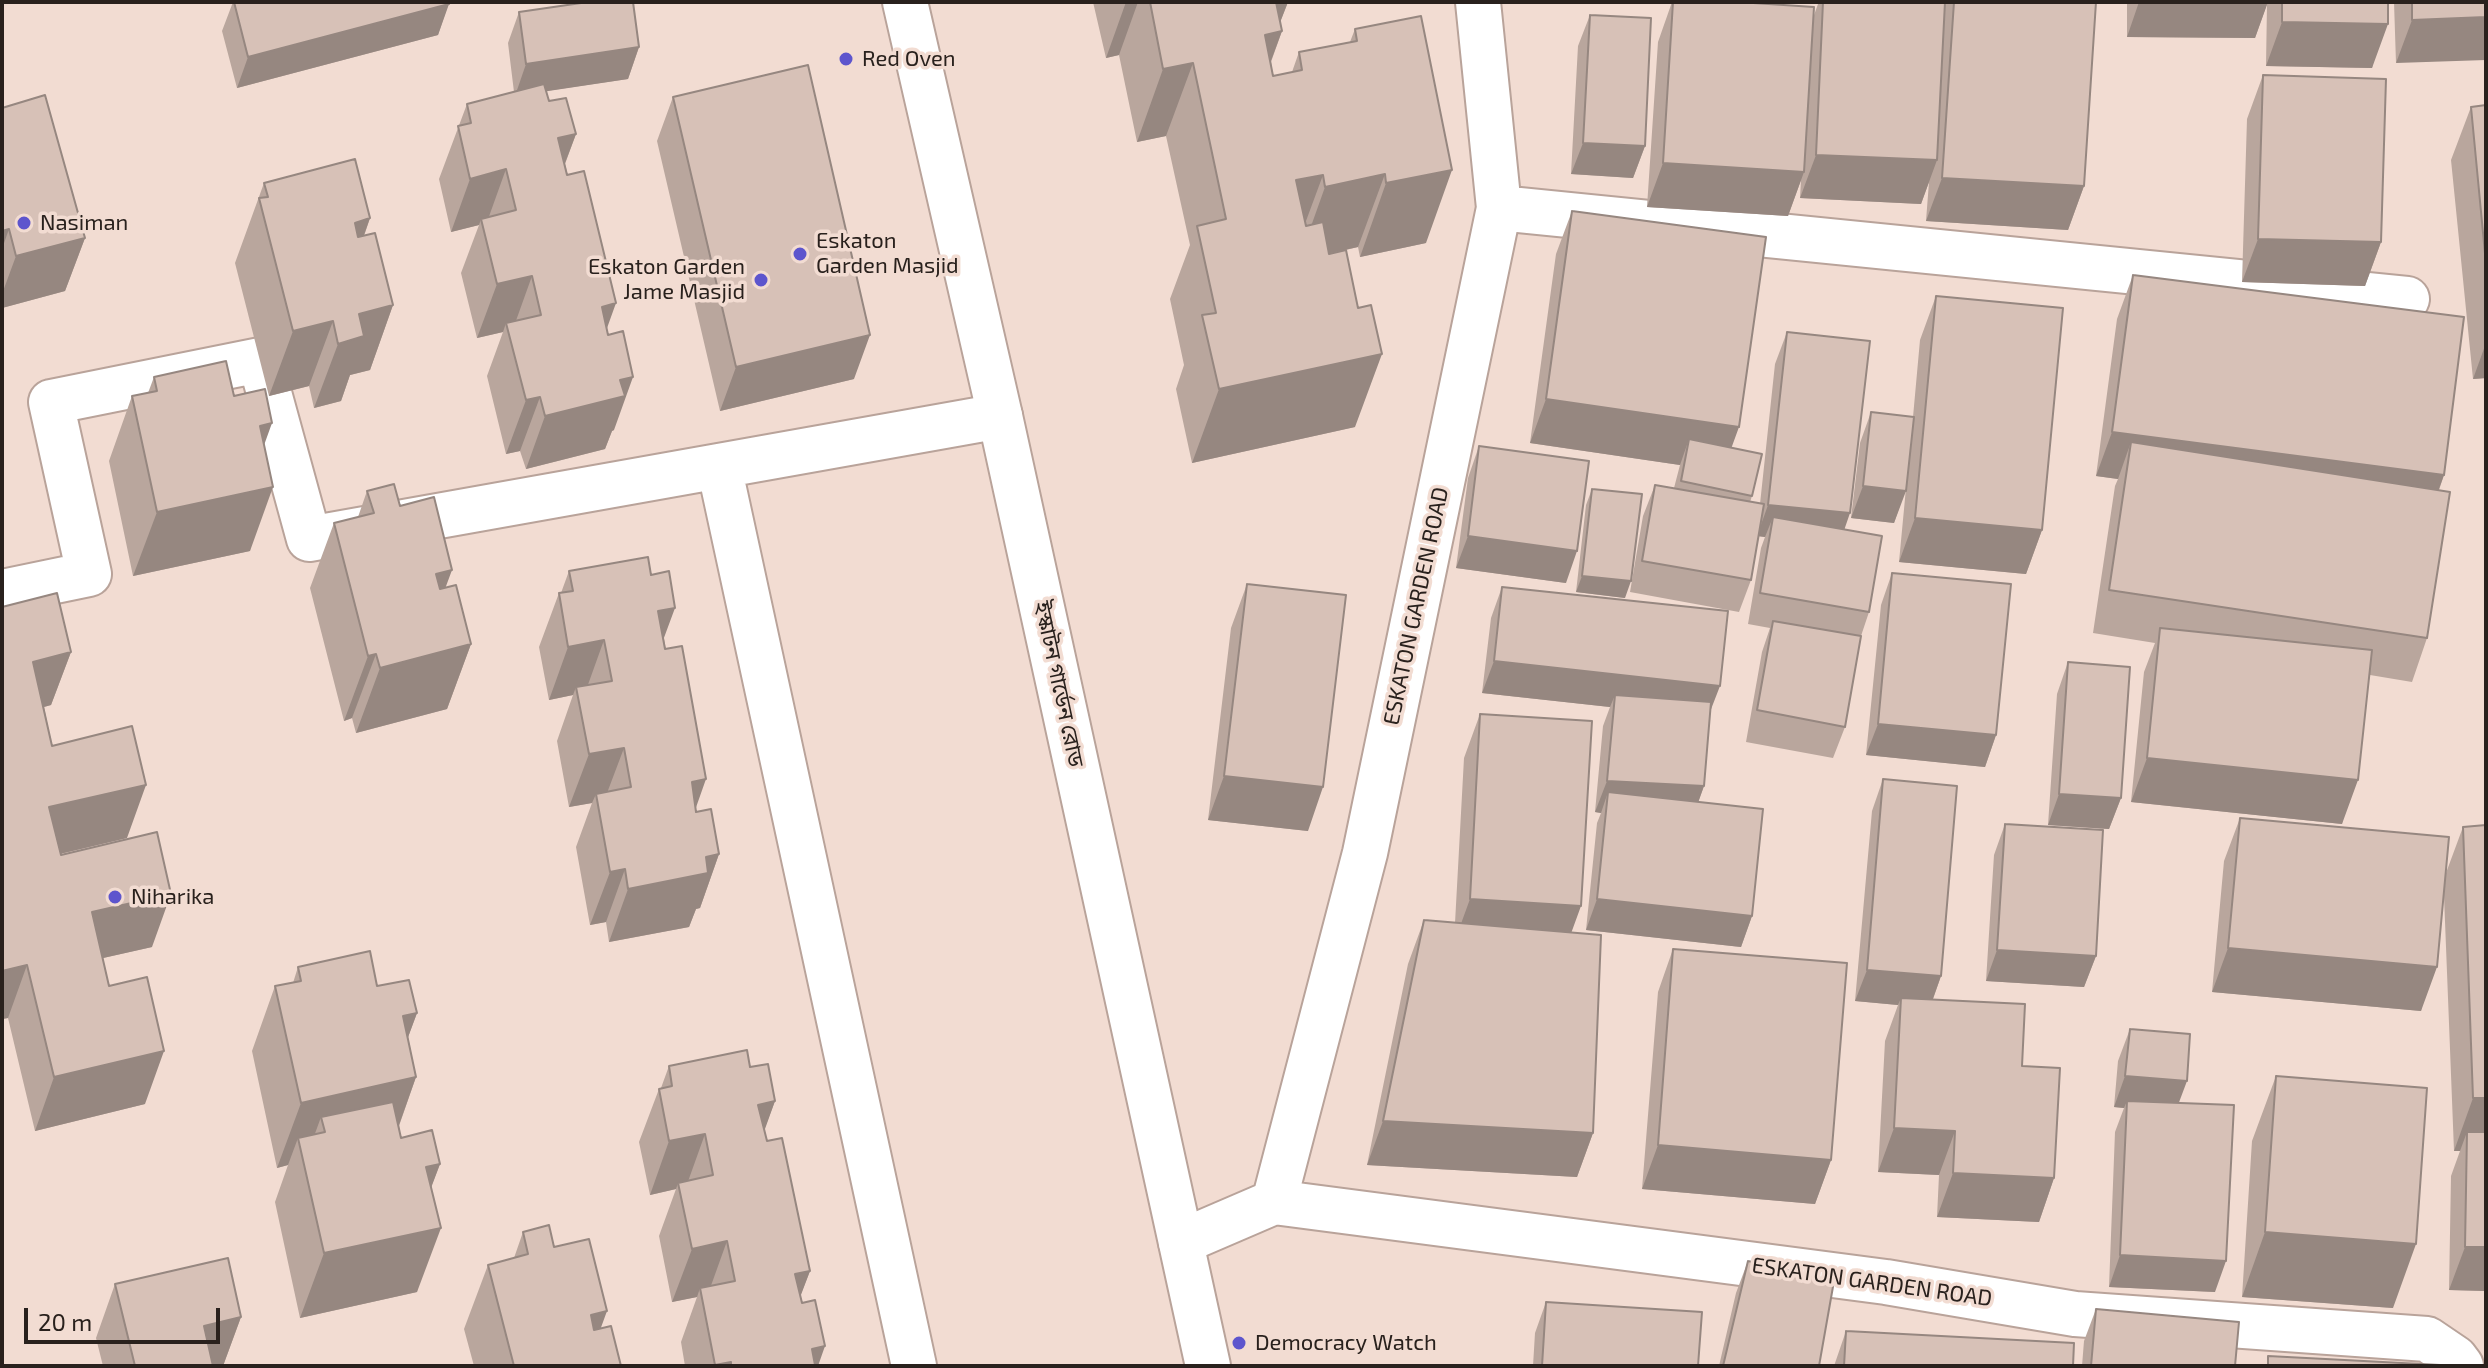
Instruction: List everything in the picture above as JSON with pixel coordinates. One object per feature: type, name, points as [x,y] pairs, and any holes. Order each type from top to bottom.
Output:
[{"type":"street","name":"ইস্কাটন গার্ডেন রোড","points":[[905,2],[1000,416],[1208,1366]]},
{"type":"street","name":"ESKATON GARDEN ROAD","points":[[1478,2],[1499,208],[1365,853],[1274,1202],[1886,1282],[2075,1314],[2427,1339],[2455,1358],[2461,1366]]},
{"type":"street","points":[[1499,208],[2407,299]]},
{"type":"street","points":[[2,592],[89,574],[51,402],[260,360],[309,539],[1000,416]]},
{"type":"street","points":[[719,466],[914,1366]]},
{"type":"street","points":[[1181,1242],[1274,1202]]},
{"type":"building","points":[[234,2],[449,2],[449,4],[248,57]]},
{"type":"building","points":[[588,2],[633,2],[639,47],[526,64],[519,12]]},
{"type":"building","points":[[1150,2],[1276,2],[1282,31],[1265,35],[1273,76],[1302,70],[1299,52],[1357,41],[1355,29],[1421,16],[1452,170],[1386,183],[1385,174],[1325,187],[1323,175],[1296,180],[1306,226],[1323,222],[1329,254],[1346,250],[1358,308],[1371,305],[1382,354],[1219,389],[1202,315],[1216,313],[1197,226],[1226,219],[1193,63],[1163,69]]},
{"type":"building","points":[[1673,2],[1814,7],[1804,172],[1663,163]]},
{"type":"building","points":[[1823,2],[1945,2],[1937,160],[1816,155]]},
{"type":"building","points":[[1954,2],[2096,2],[2084,186],[1942,178]]},
{"type":"building","points":[[2282,2],[2388,2],[2388,24],[2282,22]]},
{"type":"building","points":[[2412,2],[2486,2],[2486,17],[2412,20]]},
{"type":"building","points":[[1590,15],[1651,18],[1645,146],[1583,143]]},
{"type":"building","name":"Eskaton Garden Jame Masjid","points":[[808,65],[870,335],[736,367],[673,97]]},
{"type":"building","points":[[2263,75],[2386,79],[2381,242],[2258,239]]},
{"type":"building","points":[[544,84],[549,101],[566,98],[576,134],[558,138],[567,175],[584,171],[616,303],[602,307],[608,335],[623,331],[633,377],[620,380],[625,396],[545,416],[540,397],[526,400],[506,323],[541,315],[532,276],[497,284],[481,219],[516,210],[506,169],[470,179],[458,126],[471,123],[467,104]]},
{"type":"building","points":[[45,95],[85,238],[16,256],[9,229],[2,231],[2,108]]},
{"type":"building","points":[[2486,105],[2486,264],[2471,107]]},
{"type":"building","points":[[355,159],[370,218],[355,223],[358,237],[375,233],[393,305],[359,314],[364,336],[338,344],[333,321],[293,331],[259,198],[268,197],[264,183]]},
{"type":"building","points":[[1572,211],[1766,237],[1739,427],[1546,399]]},
{"type":"building","points":[[2133,275],[2464,317],[2444,475],[2112,432]]},
{"type":"building","points":[[1936,296],[2063,308],[2042,530],[1915,518]]},
{"type":"building","points":[[1787,332],[1870,341],[1850,513],[1768,505]]},
{"type":"building","points":[[226,361],[234,396],[265,389],[272,423],[260,426],[273,487],[157,512],[132,396],[157,391],[154,377]]},
{"type":"building","points":[[1871,412],[1914,417],[1906,491],[1863,486]]},
{"type":"building","points":[[1689,439],[1762,454],[1752,496],[1681,481]]},
{"type":"building","points":[[2131,442],[2450,492],[2427,638],[2109,590]]},
{"type":"building","points":[[1479,446],[1589,461],[1577,551],[1468,536]]},
{"type":"building","points":[[394,484],[400,506],[434,497],[452,570],[436,574],[440,589],[456,585],[471,644],[380,668],[376,654],[368,656],[334,523],[374,513],[367,491]]},
{"type":"building","points":[[1655,485],[1764,504],[1751,580],[1642,561]]},
{"type":"building","points":[[1592,489],[1642,494],[1631,581],[1582,576]]},
{"type":"building","points":[[1773,517],[1882,536],[1869,612],[1760,593]]},
{"type":"building","points":[[648,557],[651,575],[669,571],[675,608],[658,611],[665,649],[682,646],[706,779],[692,782],[696,812],[711,809],[719,854],[706,857],[708,873],[628,889],[625,869],[610,872],[596,794],[631,787],[624,748],[589,754],[576,687],[612,681],[604,640],[568,647],[559,593],[573,591],[569,571]]},
{"type":"building","points":[[1892,573],[2011,584],[1996,735],[1878,724]]},
{"type":"building","points":[[1247,584],[1346,595],[1323,787],[1224,776]]},
{"type":"building","points":[[1502,587],[1728,611],[1720,686],[1494,661]]},
{"type":"building","points":[[57,593],[71,652],[33,662],[52,746],[132,726],[146,785],[49,807],[61,855],[157,832],[171,894],[92,912],[109,986],[147,977],[164,1051],[54,1077],[27,965],[2,971],[2,607]]},
{"type":"building","points":[[1773,621],[1861,636],[1845,727],[1757,710]]},
{"type":"building","points":[[2160,628],[2372,650],[2358,780],[2147,758]]},
{"type":"building","points":[[2068,662],[2130,667],[2121,798],[2059,794]]},
{"type":"building","points":[[1615,695],[1711,702],[1704,786],[1607,781]]},
{"type":"building","points":[[1480,714],[1592,721],[1581,906],[1470,899]]},
{"type":"building","points":[[1883,779],[1957,786],[1941,976],[1867,970]]},
{"type":"building","points":[[1608,792],[1763,809],[1752,916],[1597,899]]},
{"type":"building","points":[[2240,818],[2449,837],[2437,967],[2228,948]]},
{"type":"building","points":[[2005,824],[2103,830],[2096,956],[1997,950]]},
{"type":"building","points":[[2486,825],[2486,1098],[2473,1098],[2463,827]]},
{"type":"building","points":[[1424,920],[1601,935],[1593,1133],[1383,1121]]},
{"type":"building","points":[[1673,949],[1847,963],[1831,1160],[1658,1145]]},
{"type":"building","points":[[370,951],[377,986],[409,980],[417,1013],[403,1016],[416,1077],[301,1103],[275,986],[301,981],[298,967]]},
{"type":"building","points":[[1901,998],[2025,1004],[2022,1066],[2060,1068],[2054,1178],[1953,1173],[1955,1131],[1894,1128]]},
{"type":"building","points":[[2130,1029],[2190,1034],[2187,1081],[2125,1076]]},
{"type":"building","points":[[747,1050],[750,1067],[768,1064],[775,1101],[758,1105],[767,1141],[782,1138],[810,1271],[795,1274],[802,1303],[815,1300],[825,1346],[812,1349],[815,1365],[731,1366],[731,1362],[715,1365],[700,1288],[735,1281],[727,1241],[692,1249],[678,1183],[713,1175],[705,1134],[669,1141],[659,1089],[672,1086],[669,1066]]},
{"type":"building","points":[[2276,1076],[2427,1088],[2416,1244],[2265,1232]]},
{"type":"building","points":[[2127,1101],[2234,1105],[2226,1261],[2120,1255]]},
{"type":"building","points":[[393,1102],[401,1138],[432,1130],[440,1164],[426,1167],[441,1228],[324,1253],[298,1138],[325,1132],[321,1117]]},
{"type":"building","points":[[2467,1132],[2486,1132],[2486,1247],[2465,1247]]},
{"type":"building","points":[[549,1225],[554,1247],[589,1239],[607,1311],[591,1315],[594,1330],[611,1326],[621,1366],[514,1366],[488,1265],[528,1254],[523,1232]]},
{"type":"building","points":[[228,1258],[241,1317],[204,1326],[213,1366],[135,1366],[115,1284]]},
{"type":"building","points":[[1748,1261],[1834,1281],[1819,1366],[1723,1366]]},
{"type":"building","points":[[1546,1302],[1702,1312],[1698,1366],[1542,1366]]},
{"type":"building","points":[[2096,1309],[2239,1322],[2235,1366],[2091,1366]]},
{"type":"building","points":[[1846,1331],[2074,1343],[2073,1366],[1844,1366]]},
{"type":"building","points":[[2268,1356],[2440,1365],[2268,1366]]},
{"type":"place","name":"Red Oven","points":[[846,59]]},
{"type":"place","name":"Nasiman","points":[[24,223]]},
{"type":"place","name":"Eskaton Garden Masjid","points":[[800,254]]},
{"type":"place","name":"Eskaton Garden Jame Masjid","points":[[761,280]]},
{"type":"place","name":"Niharika","points":[[115,897]]},
{"type":"place","name":"Democracy Watch","points":[[1239,1343]]}]
